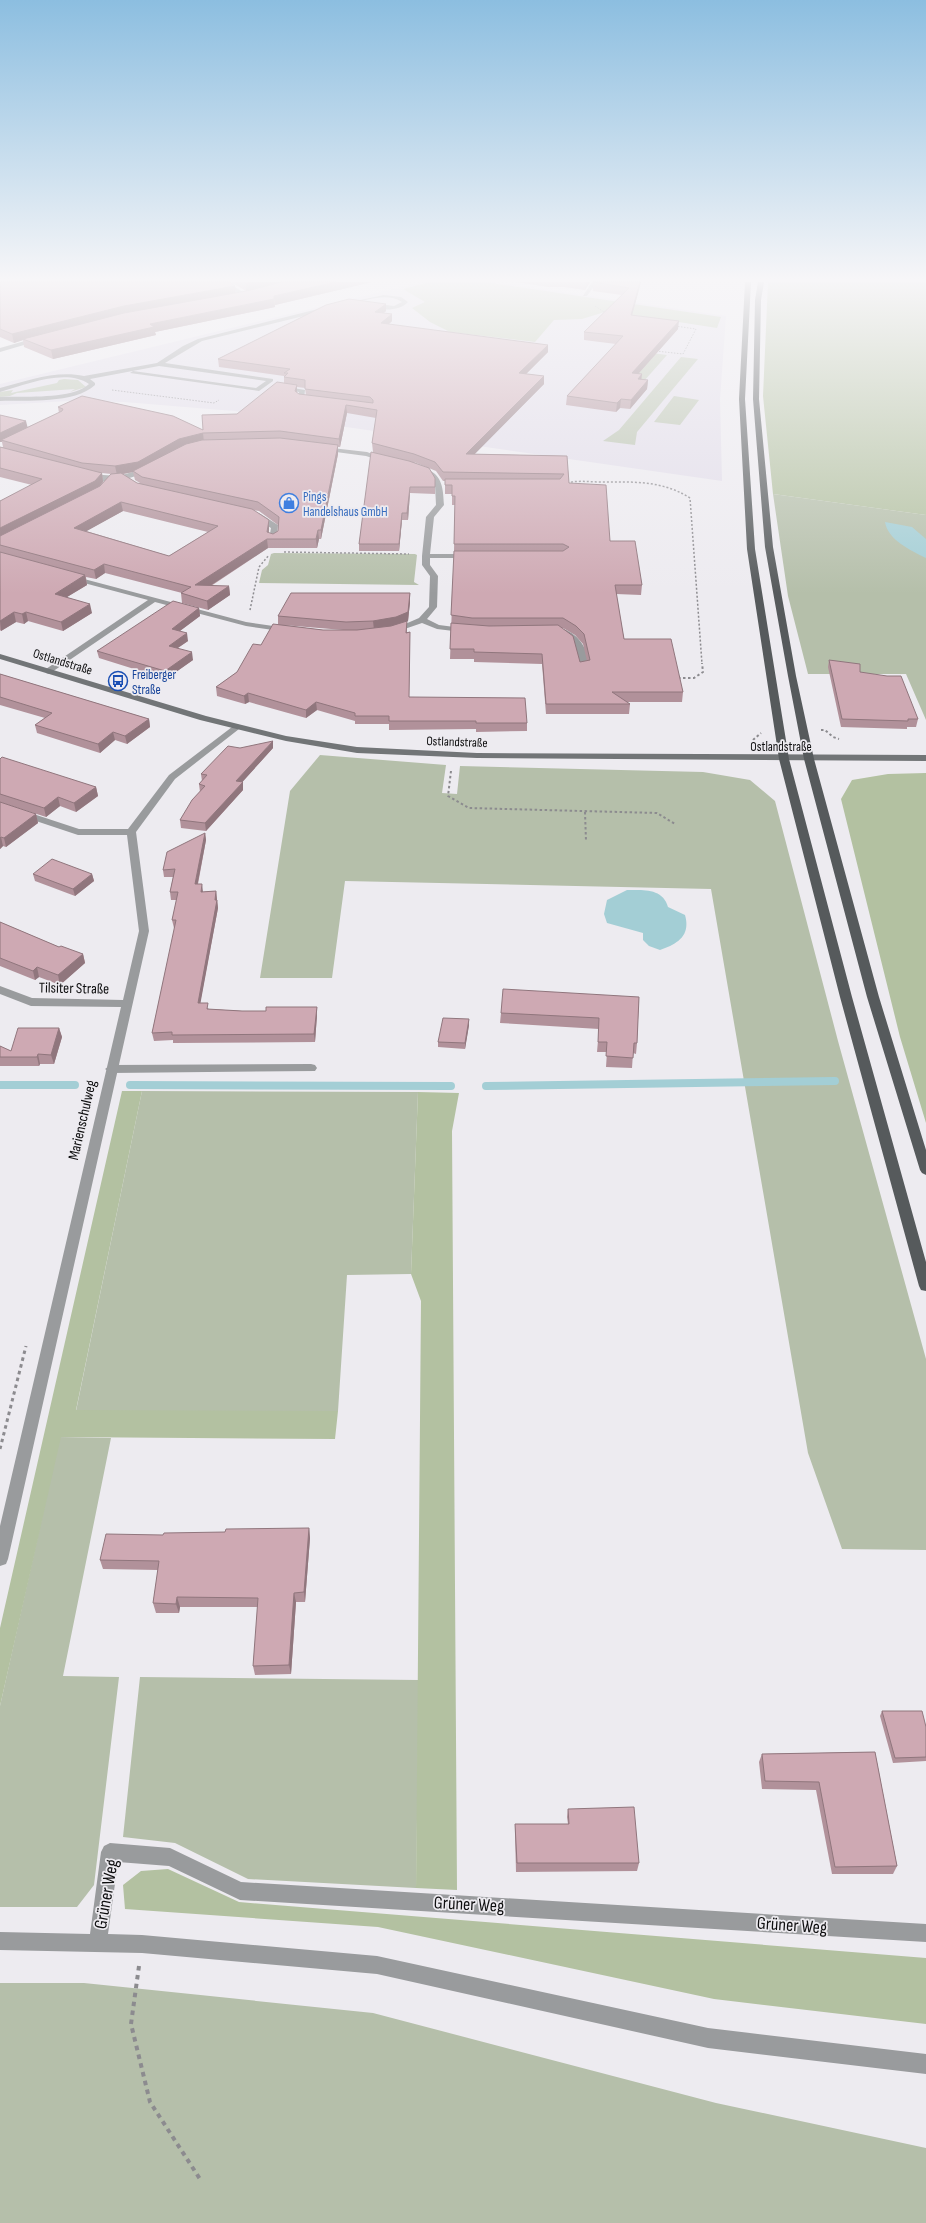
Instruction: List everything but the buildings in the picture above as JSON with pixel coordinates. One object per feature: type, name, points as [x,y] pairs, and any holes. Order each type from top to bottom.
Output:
[{"type":"main road","points":[[743,386],[742,399],[751,549],[784,759],[844,989],[926,1286]]},
{"type":"main road","points":[[756,386],[756,398],[769,547],[809,759],[873,997],[926,1170]]},
{"type":"street","points":[[0,390],[19,386]]},
{"type":"street","points":[[0,399],[79,393],[91,388],[92,386]]},
{"type":"street","points":[[227,386],[257,390],[263,386]]},
{"type":"street","points":[[269,386],[303,391],[300,399],[315,402]]},
{"type":"street","points":[[312,447],[367,454],[390,461]]},
{"type":"street","points":[[381,633],[400,629],[422,620],[433,607],[434,576],[426,565],[426,555],[430,517],[440,505],[444,484],[433,473],[412,465]]},
{"type":"street","points":[[84,474],[108,482],[136,476],[154,467]]},
{"type":"street","points":[[125,478],[131,484]]},
{"type":"street","points":[[247,512],[255,514],[275,528],[273,540]]},
{"type":"street","points":[[426,555],[479,556]]},
{"type":"street","points":[[61,574],[246,624],[294,630]]},
{"type":"street","points":[[49,671],[154,600]]},
{"type":"street","points":[[422,620],[437,627],[478,631]]},
{"type":"street","points":[[544,631],[559,631],[574,636],[580,644],[584,669]]},
{"type":"street","name":"Ostlandstraße","points":[[0,656],[236,727],[281,738],[330,746],[453,755],[784,759],[926,758]]},
{"type":"street","points":[[0,806],[78,832],[131,832],[172,777],[236,727]]},
{"type":"street","name":"Marienschulweg","points":[[0,1559],[111,1069],[144,931],[131,832]]},
{"type":"street","name":"Tilsiter Straße","points":[[0,990],[31,1002],[127,1004]]},
{"type":"street","points":[[111,1069],[312,1068]]},
{"type":"street","name":"Grüner Weg","points":[[98,1942],[110,1852],[170,1857],[240,1891],[926,1933]]},
{"type":"street","name":"Grüner Weg","points":[[0,1941],[142,1944],[377,1965],[708,2038],[926,2064]]},
{"type":"path","points":[[566,483],[638,482],[660,485],[682,492],[690,498],[703,672],[694,678],[672,678]]},
{"type":"path","points":[[246,624],[260,567],[272,552],[273,540]]},
{"type":"path","points":[[272,552],[426,555]]},
{"type":"path","points":[[453,755],[448,796],[469,808],[657,813],[675,824]]},
{"type":"path","points":[[585,812],[586,841]]},
{"type":"path","points":[[142,1944],[131,2024],[150,2102],[200,2179]]},
{"type":"shaded area","points":[[0,386],[721,386],[722,481],[234,411],[124,402],[68,401],[0,405]]},
{"type":"green space","points":[[44,386],[85,386],[86,387],[70,392],[75,389],[17,393],[10,396],[0,397],[0,392],[13,390],[11,393]]},
{"type":"green space","points":[[657,386],[676,386],[637,432],[635,445],[603,441],[619,430]]},
{"type":"green space","points":[[763,386],[926,386],[926,515],[773,494],[763,396]]},
{"type":"green space","points":[[674,396],[699,400],[680,425],[654,422]]},
{"type":"green space","points":[[773,494],[926,515],[926,720],[906,674],[808,674],[788,596]]},
{"type":"green space","points":[[271,554],[415,554],[417,555],[414,582],[419,585],[259,583],[262,570],[268,565]]},
{"type":"green space","points":[[320,755],[446,765],[442,793],[457,794],[460,766],[703,772],[750,780],[775,801],[838,1041],[926,1359],[926,1550],[842,1549],[808,1453],[711,889],[345,881],[332,978],[260,978],[290,791]]},
{"type":"green space","points":[[926,773],[926,1123],[900,1037],[841,799],[852,780],[888,774]]},
{"type":"green space","points":[[122,1091],[142,1091],[76,1410],[338,1411],[335,1439],[61,1437],[0,1706],[0,1628]]},
{"type":"green space","points":[[142,1091],[418,1092],[411,1274],[347,1275],[338,1411],[76,1411]]},
{"type":"green space","points":[[418,1092],[459,1093],[452,1131],[457,1890],[416,1888],[421,1301],[411,1274]]},
{"type":"green space","points":[[60,1437],[111,1438],[63,1676],[119,1677],[94,1885],[77,1907],[0,1907],[0,1706]]},
{"type":"green space","points":[[140,1677],[419,1680],[416,1888],[248,1879],[175,1843],[123,1837]]},
{"type":"green space","points":[[168,1869],[239,1902],[926,1958],[926,2024],[714,1999],[378,1927],[125,1909],[123,1885],[141,1871]]},
{"type":"green space","points":[[0,1983],[84,1983],[373,2013],[716,2103],[926,2148],[926,2223],[0,2223]]},
{"type":"water","points":[[885,522],[912,527],[926,539],[926,558],[907,548],[895,539],[890,534]]},
{"type":"water","points":[[627,890],[646,890],[657,893],[662,896],[668,907],[685,915],[686,928],[681,938],[672,945],[660,950],[649,946],[643,940],[643,933],[607,923],[604,914],[607,900]]},
{"type":"waterway","points":[[486,1086],[835,1081]]},
{"type":"waterway","points":[[0,1085],[75,1085]]},
{"type":"waterway","points":[[130,1085],[451,1086]]},
{"type":"place","name":"Pings Handelshaus GmbH","points":[[289,503]]},
{"type":"place","name":"Freiberger Straße","points":[[118,681]]}]
